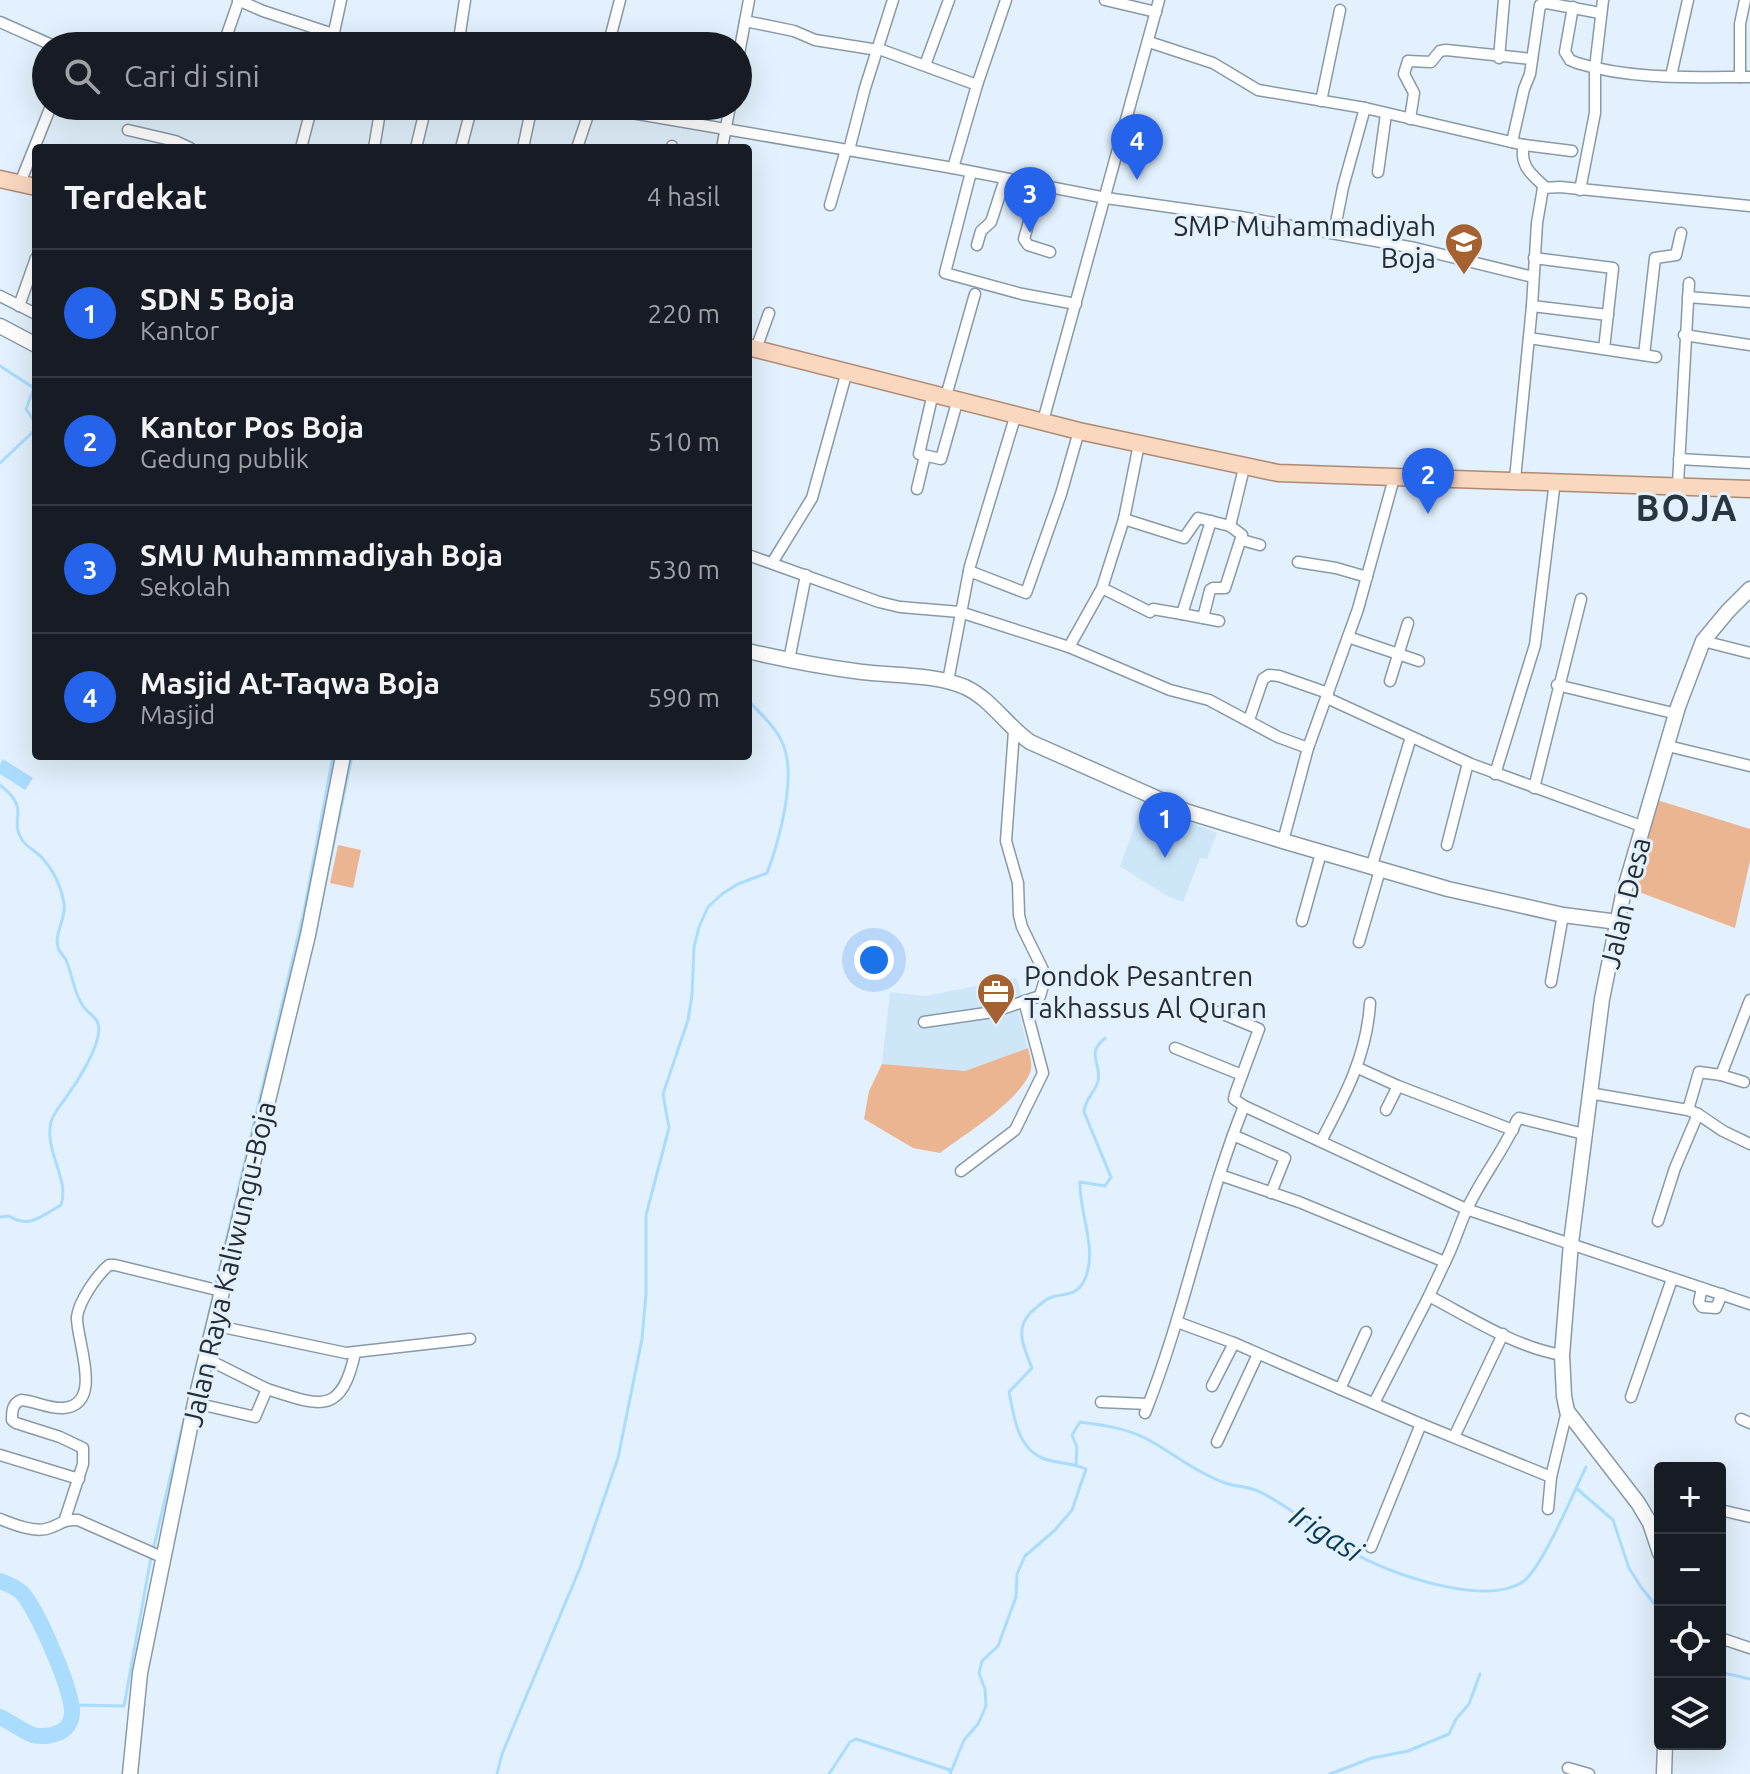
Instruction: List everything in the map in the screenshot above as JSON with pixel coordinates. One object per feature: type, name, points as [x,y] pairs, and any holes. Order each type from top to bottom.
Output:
[{"type":"main road","points":[[0,179],[28,185]]},
{"type":"main road","points":[[752,348],[1079,431],[1278,473],[1678,484],[1750,489]]},
{"type":"street","points":[[228,32],[238,0],[255,3],[328,32]]},
{"type":"street","points":[[333,32],[341,0]]},
{"type":"street","points":[[460,32],[465,0]]},
{"type":"street","points":[[612,32],[620,0]]},
{"type":"street","points":[[743,32],[749,0]]},
{"type":"street","points":[[830,205],[893,0]]},
{"type":"street","points":[[925,65],[949,0]]},
{"type":"street","points":[[1105,0],[1156,12]]},
{"type":"street","points":[[1043,421],[1159,0]]},
{"type":"street","points":[[1499,58],[1504,0]]},
{"type":"street","points":[[1580,190],[1595,113],[1595,68],[1603,0]]},
{"type":"street","points":[[1671,76],[1688,0]]},
{"type":"street","points":[[1573,7],[1565,52],[1570,60],[1626,73],[1745,77],[1740,24],[1745,0]]},
{"type":"street","points":[[953,168],[1003,1]]},
{"type":"street","points":[[1512,142],[1532,59],[1540,5],[1547,3],[1600,13]]},
{"type":"street","points":[[1321,101],[1340,10]]},
{"type":"street","points":[[745,21],[794,31],[815,40],[879,50],[977,85]]},
{"type":"street","points":[[0,22],[32,36]]},
{"type":"street","points":[[1149,42],[1213,63],[1258,90],[1365,108],[1524,145],[1572,151]]},
{"type":"street","points":[[1410,119],[1414,93],[1404,74],[1408,61],[1431,62],[1440,51],[1446,50],[1499,58],[1532,59]]},
{"type":"street","points":[[1334,233],[1365,108]]},
{"type":"street","points":[[1378,172],[1386,114]]},
{"type":"street","points":[[40,144],[47,120]]},
{"type":"street","points":[[302,144],[307,120]]},
{"type":"street","points":[[375,144],[379,120]]},
{"type":"street","points":[[417,144],[423,120]]},
{"type":"street","points":[[462,144],[468,120]]},
{"type":"street","points":[[524,144],[529,120]]},
{"type":"street","points":[[578,144],[586,120]]},
{"type":"street","points":[[673,120],[953,168],[1106,198],[1334,233],[1415,248],[1533,277]]},
{"type":"street","points":[[723,144],[727,120]]},
{"type":"street","points":[[128,130],[181,144]]},
{"type":"street","points":[[1524,145],[1522,157],[1525,167],[1545,187],[1750,206]]},
{"type":"street","points":[[971,172],[945,273],[1076,304]]},
{"type":"street","points":[[977,245],[981,231],[991,222],[1005,179]]},
{"type":"street","points":[[1039,186],[1024,239],[1028,245],[1050,252]]},
{"type":"street","points":[[1515,479],[1534,258],[1541,194],[1545,187]]},
{"type":"street","points":[[1644,355],[1655,258],[1676,255],[1681,233]]},
{"type":"street","points":[[1534,258],[1613,268],[1604,349]]},
{"type":"street","points":[[19,306],[32,269]]},
{"type":"street","points":[[1678,484],[1689,283]]},
{"type":"street","points":[[946,396],[942,458],[917,453],[946,396],[975,294]]},
{"type":"street","points":[[0,296],[32,312]]},
{"type":"street","points":[[1688,297],[1750,302]]},
{"type":"street","points":[[1532,306],[1608,315]]},
{"type":"street","points":[[752,348],[769,313]]},
{"type":"street","points":[[0,326],[32,343]]},
{"type":"street","points":[[1684,335],[1750,345]]},
{"type":"street","points":[[1529,338],[1656,357]]},
{"type":"street","points":[[772,563],[812,498],[847,371]]},
{"type":"street","points":[[948,681],[969,571],[1016,414]]},
{"type":"street","points":[[969,571],[1026,593],[1061,494],[1079,431]]},
{"type":"street","points":[[1069,647],[1102,588],[1124,519],[1139,444]]},
{"type":"street","points":[[917,489],[925,456]]},
{"type":"street","points":[[1679,459],[1750,463]]},
{"type":"street","points":[[1230,526],[1244,468]]},
{"type":"street","points":[[1283,841],[1308,748],[1348,637],[1394,478]]},
{"type":"street","points":[[1495,774],[1535,645],[1555,481]]},
{"type":"street","points":[[1124,519],[1183,538],[1188,535],[1196,518],[1230,526],[1242,535],[1226,586],[1222,590],[1210,590],[1203,618]]},
{"type":"street","points":[[1182,614],[1211,521]]},
{"type":"street","points":[[1242,540],[1260,545]]},
{"type":"street","points":[[752,556],[879,602],[960,612],[1069,647],[1170,690],[1209,700],[1278,737],[1308,748]]},
{"type":"street","points":[[1298,562],[1367,577]]},
{"type":"street","points":[[789,660],[806,575]]},
{"type":"street","points":[[1102,588],[1150,612],[1153,609],[1219,621]]},
{"type":"street","name":"Jalan Desa","points":[[1548,1509],[1551,1477],[1567,1411],[1562,1355],[1571,1243],[1589,1093],[1602,999],[1630,866],[1703,641],[1750,589]]},
{"type":"street","points":[[1534,788],[1557,685],[1581,599]]},
{"type":"street","points":[[1390,681],[1408,623]]},
{"type":"street","points":[[1348,637],[1419,661]]},
{"type":"street","points":[[1703,641],[1750,653]]},
{"type":"street","points":[[752,652],[861,672],[948,681],[985,700],[1014,731],[1030,742],[1188,812],[1376,869],[1563,915],[1618,922]]},
{"type":"street","points":[[1249,720],[1263,679],[1269,675],[1279,676],[1328,695],[1468,763],[1644,827]]},
{"type":"street","points":[[1557,685],[1677,714]]},
{"type":"street","points":[[924,1022],[993,1012],[1040,996],[1046,976],[1022,927],[1018,883],[1006,841],[1014,731]]},
{"type":"street","points":[[1359,942],[1411,737]]},
{"type":"street","points":[[1668,746],[1749,763]]},
{"type":"street","name":"Jalan Raya Kaliwungu-Boja","points":[[130,1774],[155,1554],[199,1404],[217,1326],[215,1290],[308,935],[342,760]]},
{"type":"street","points":[[1447,845],[1468,763]]},
{"type":"street","points":[[1302,921],[1321,853]]},
{"type":"street","points":[[1551,982],[1563,915]]},
{"type":"street","points":[[1721,1075],[1750,1000]]},
{"type":"street","points":[[961,1171],[1015,1130],[1043,1073],[1024,1001]]},
{"type":"street","points":[[1321,1141],[1358,1068],[1367,1037],[1370,1003]]},
{"type":"street","points":[[1218,1012],[1259,1029],[1234,1099],[1244,1106],[1466,1209],[1750,1304]]},
{"type":"street","points":[[1175,1048],[1242,1075]]},
{"type":"street","points":[[1358,1068],[1513,1130]]},
{"type":"street","points":[[1658,1221],[1693,1112],[1699,1072],[1744,1082]]},
{"type":"street","points":[[1386,1110],[1398,1086]]},
{"type":"street","points":[[1589,1093],[1693,1112],[1750,1144]]},
{"type":"street","points":[[1101,1402],[1147,1409],[1177,1322],[1205,1217],[1244,1106]]},
{"type":"street","points":[[1374,1403],[1429,1296],[1466,1209],[1487,1171],[1502,1152],[1519,1118],[1584,1134]]},
{"type":"street","points":[[1233,1135],[1285,1158],[1271,1193]]},
{"type":"street","points":[[1220,1175],[1445,1262]]},
{"type":"street","points":[[0,1519],[38,1530],[50,1529],[65,1519],[79,1479],[85,1454],[83,1448],[16,1423],[12,1420],[12,1412],[13,1406],[21,1400],[64,1408],[82,1399],[86,1368],[77,1315],[97,1276],[109,1265],[115,1265],[215,1290]]},
{"type":"street","points":[[1631,1397],[1672,1279]]},
{"type":"street","points":[[1702,1288],[1699,1302],[1702,1307],[1716,1308],[1722,1294]]},
{"type":"street","points":[[1429,1296],[1503,1334],[1562,1355]]},
{"type":"street","points":[[1177,1322],[1234,1343],[1551,1477]]},
{"type":"street","points":[[217,1326],[355,1353],[470,1339]]},
{"type":"street","points":[[1340,1389],[1366,1332]]},
{"type":"street","points":[[1454,1437],[1503,1334]]},
{"type":"street","points":[[1212,1386],[1234,1343]]},
{"type":"street","points":[[208,1361],[267,1389],[317,1404],[343,1391],[355,1353]]},
{"type":"street","points":[[1217,1442],[1258,1354]]},
{"type":"street","points":[[199,1404],[255,1417],[267,1389]]},
{"type":"street","points":[[1567,1411],[1638,1503],[1654,1535]]},
{"type":"street","points":[[1371,1547],[1421,1424]]},
{"type":"street","points":[[0,1455],[79,1479]]},
{"type":"street","points":[[1726,1511],[1750,1517]]},
{"type":"street","points":[[65,1519],[90,1525],[155,1554]]},
{"type":"street","points":[[1726,1640],[1750,1648]]},
{"type":"street","points":[[1664,1774],[1665,1750]]},
{"type":"street","points":[[1568,1768],[1589,1774]]},
{"type":"shaded area","points":[[1657,800],[1750,829],[1750,861],[1735,928],[1631,889]]},
{"type":"shaded area","points":[[1143,803],[1217,833],[1207,859],[1200,858],[1183,902],[1165,895],[1120,866]]},
{"type":"shaded area","points":[[338,845],[361,850],[353,888],[330,883]]},
{"type":"shaded area","points":[[1017,978],[1022,998],[1018,1010],[1028,1048],[965,1071],[882,1064],[890,992],[925,996]]},
{"type":"shaded area","points":[[1028,1048],[1031,1070],[1014,1096],[940,1153],[913,1148],[864,1119],[869,1091],[882,1064],[965,1071]]},
{"type":"water","points":[[3,759],[33,778],[25,790],[0,774]]},
{"type":"waterway","points":[[0,366],[32,387]]},
{"type":"waterway","points":[[32,393],[26,409],[32,418]]},
{"type":"waterway","points":[[0,463],[32,433]]},
{"type":"waterway","points":[[497,1774],[502,1754],[580,1568],[618,1458],[642,1339],[646,1294],[646,1215],[669,1128],[663,1094],[688,1020],[694,947],[699,927],[708,907],[722,894],[767,873],[781,829],[788,778],[785,750],[774,729],[752,704]]},
{"type":"waterway","points":[[72,1705],[124,1706],[150,1563],[304,911],[332,760]]},
{"type":"waterway","points":[[316,928],[351,760]]},
{"type":"waterway","points":[[0,785],[18,807],[17,825],[23,841],[47,864],[59,885],[64,915],[57,945],[66,960],[80,1000],[99,1026],[98,1038],[87,1064],[51,1122],[51,1144],[62,1185],[61,1205],[29,1221],[0,1217]]},
{"type":"waterway","name":"Irigasi","points":[[950,1774],[964,1740],[978,1724],[986,1706],[985,1689],[979,1673],[982,1661],[998,1646],[1016,1597],[1017,1574],[1025,1556],[1055,1530],[1072,1510],[1086,1469],[1042,1458],[1034,1453],[1018,1430],[1009,1392],[1032,1368],[1022,1335],[1029,1314],[1048,1298],[1078,1289],[1088,1269],[1089,1245],[1080,1182],[1105,1186],[1111,1177],[1084,1112],[1098,1081],[1096,1049],[1105,1038]]},
{"type":"waterway","name":"Irigasi","points":[[1076,1464],[1077,1447],[1072,1435],[1080,1422],[1130,1432],[1214,1478],[1272,1498],[1368,1561],[1411,1578],[1483,1591],[1504,1589],[1521,1583],[1529,1576],[1547,1548],[1586,1467]]},
{"type":"waterway","name":"Irigasi","points":[[1576,1488],[1613,1520],[1629,1568],[1656,1606]]},
{"type":"waterway","points":[[0,1581],[15,1587],[29,1602],[61,1671],[72,1714],[63,1730],[42,1736],[33,1735],[0,1717]]},
{"type":"waterway","name":"Irigasi","points":[[1726,1673],[1750,1679]]},
{"type":"waterway","name":"Irigasi","points":[[1330,1774],[1372,1758],[1408,1751],[1449,1734],[1456,1719],[1469,1704],[1480,1674]]},
{"type":"waterway","points":[[829,1774],[850,1742],[856,1739],[950,1770]]},
{"type":"place","name":"Masjid At-Taqwa Boja","points":[[1137,180]]},
{"type":"place","name":"SMU Muhammadiyah Boja","points":[[1030,233]]},
{"type":"place","name":"SMP Muhammadiyah Boja","points":[[1464,276]]},
{"type":"place","name":"Kantor Pos Boja","points":[[1428,514]]},
{"type":"place","name":"SDN 5 Boja","points":[[1165,858]]},
{"type":"place","name":"Pondok Pesantren Takhassus Al Quran","points":[[996,1026]]},
{"type":"district","name":"BOJA","points":[[1687,508]]}]
